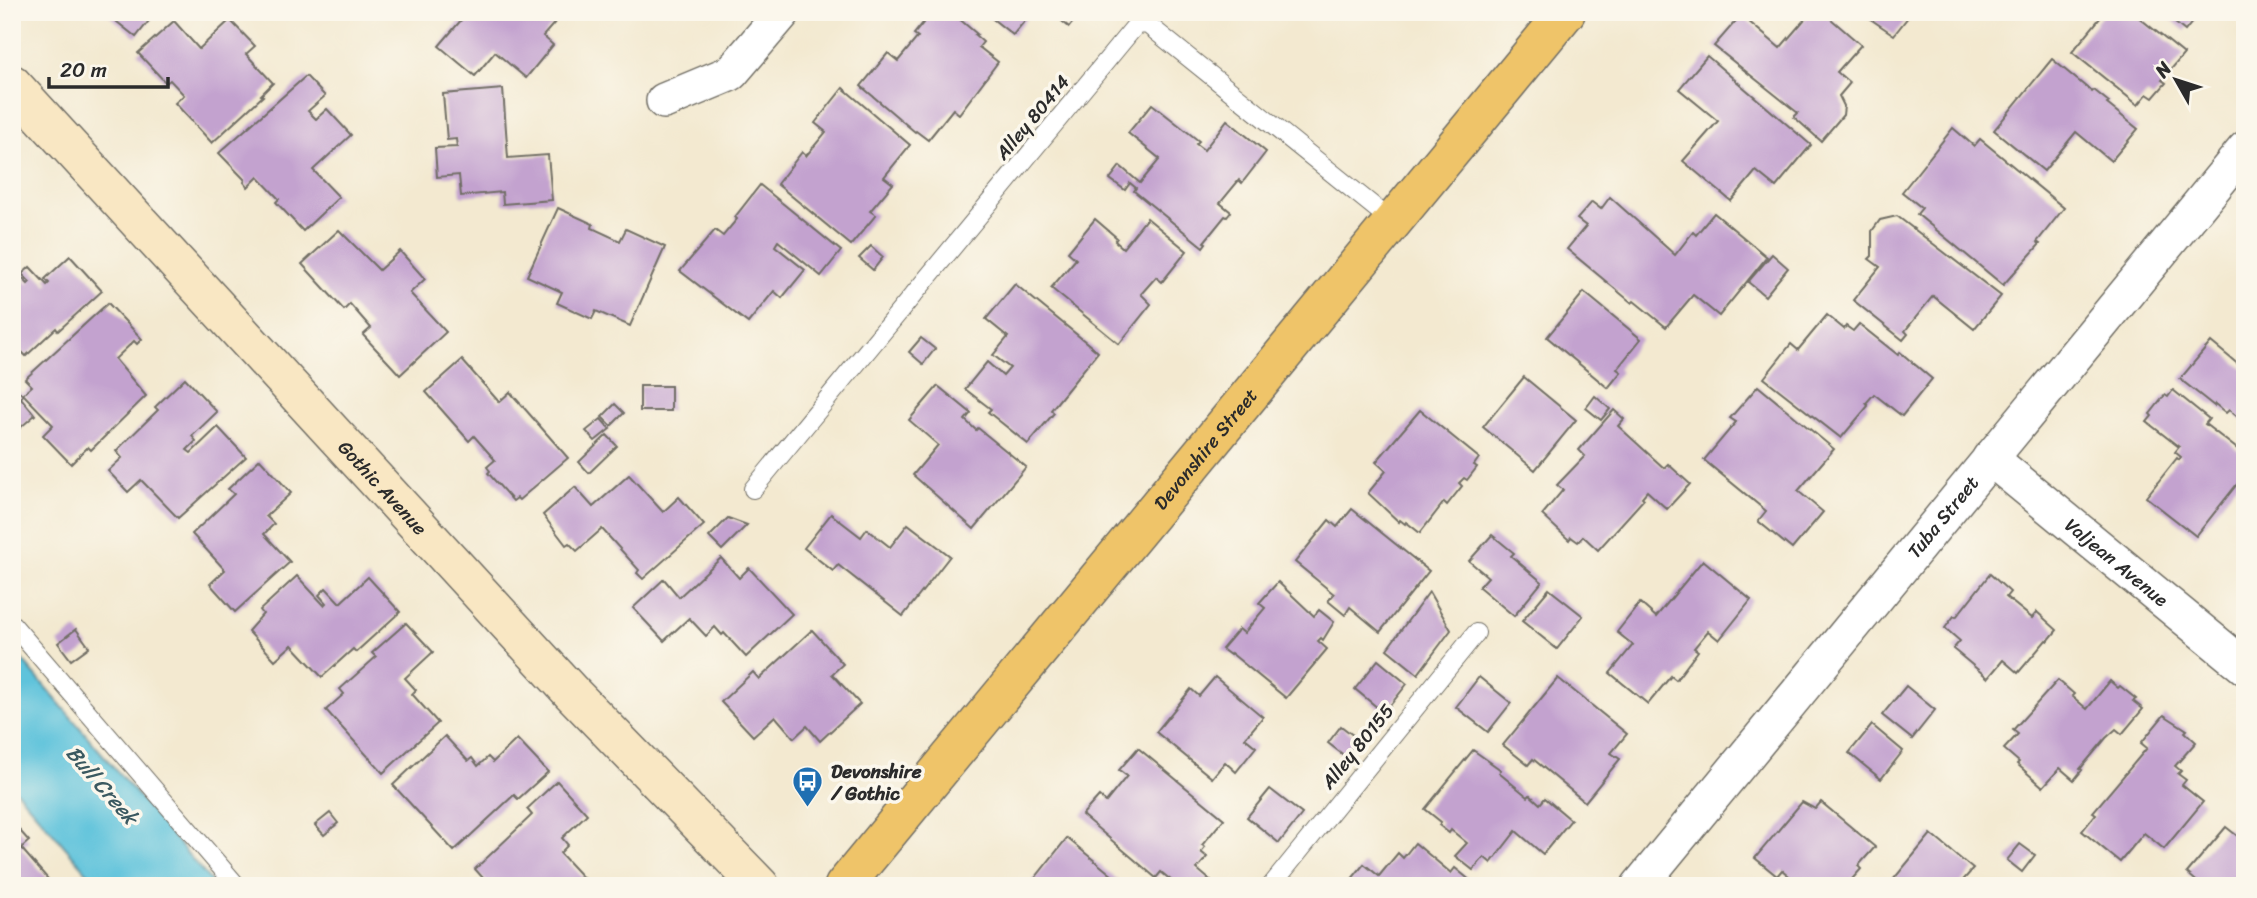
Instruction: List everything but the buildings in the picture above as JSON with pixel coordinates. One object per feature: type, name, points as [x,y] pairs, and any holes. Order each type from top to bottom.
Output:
[{"type":"main road","name":"Devonshire Street","points":[[844,886],[1566,12]]},
{"type":"street","points":[[664,102],[731,73],[783,12]]},
{"type":"street","name":"Gothic Avenue","points":[[12,83],[571,692],[760,886]]},
{"type":"street","name":"Tuba Street","points":[[1639,886],[2245,149]]},
{"type":"street","name":"Valjean Avenue","points":[[1990,458],[2245,667]]},
{"type":"lane","name":"Alley 80414","points":[[752,489],[1136,25],[1147,24],[1393,222]]},
{"type":"lane","points":[[12,624],[237,886]]},
{"type":"lane","name":"Alley 80155","points":[[1271,886],[1476,634]]},
{"type":"water","name":"Bull Creek","points":[[12,648],[215,886],[99,886],[12,786]]},
{"type":"place","name":"Devonshire / Gothic","points":[[808,809]]}]
